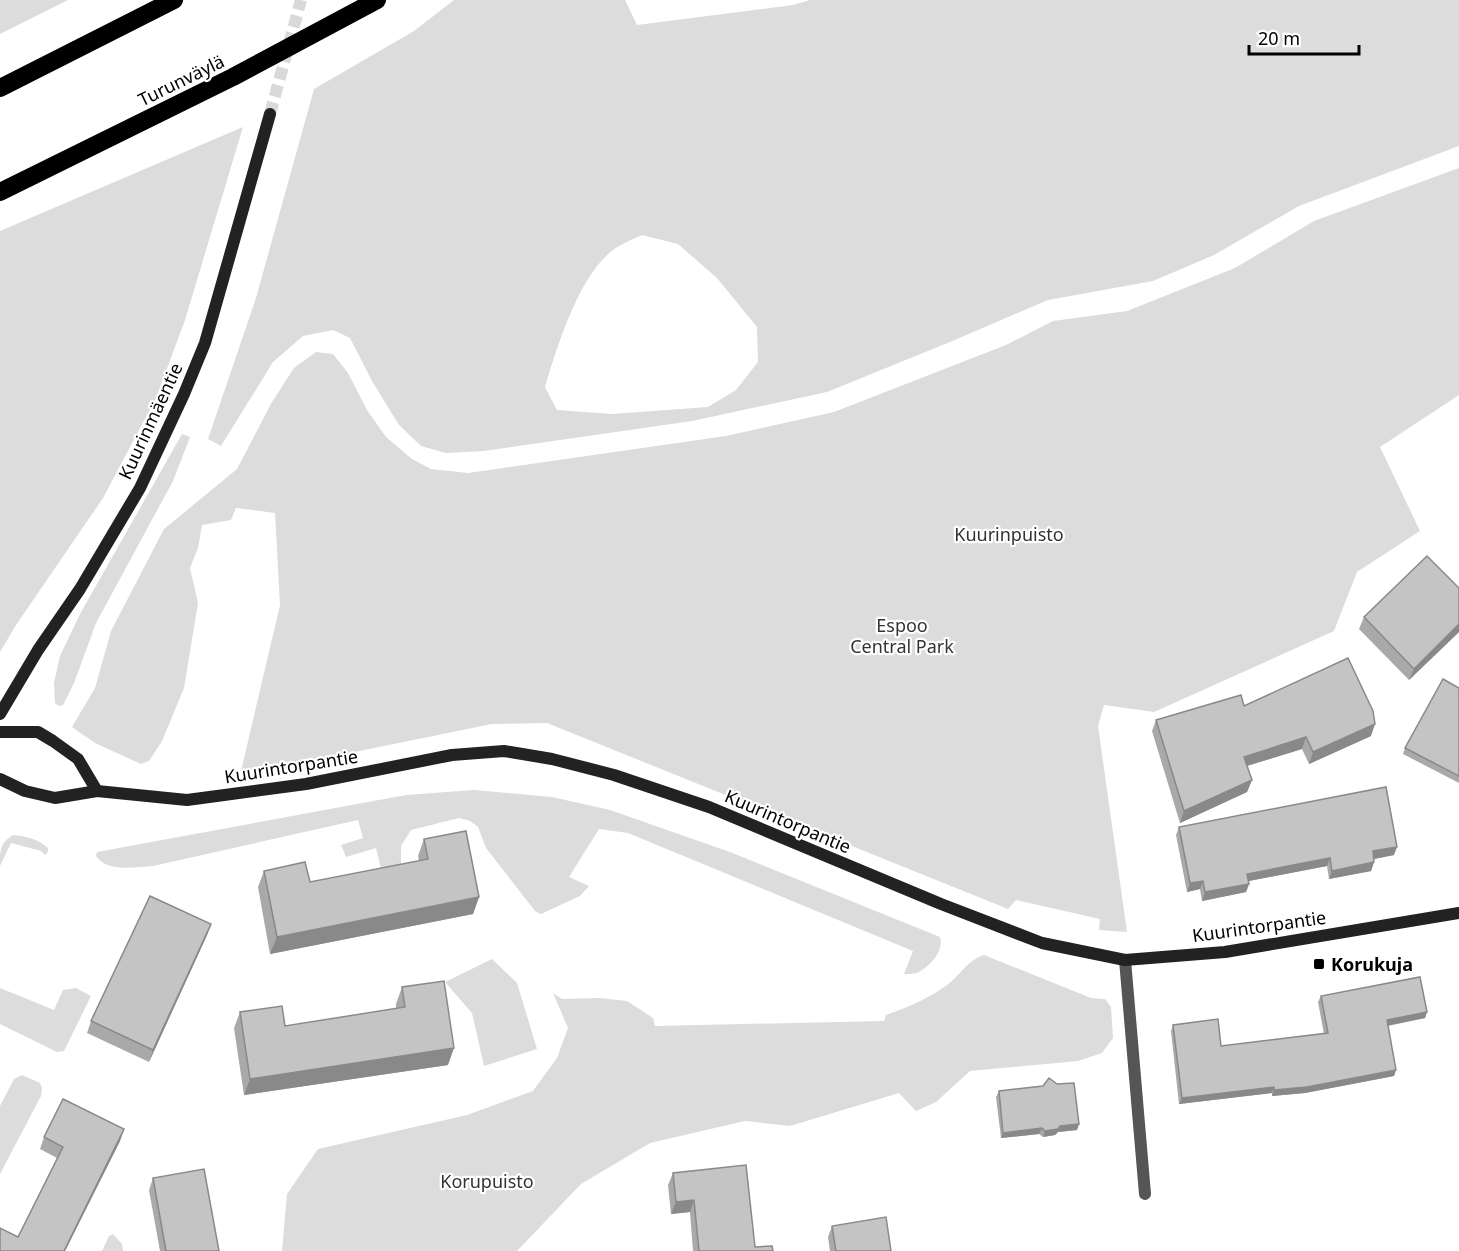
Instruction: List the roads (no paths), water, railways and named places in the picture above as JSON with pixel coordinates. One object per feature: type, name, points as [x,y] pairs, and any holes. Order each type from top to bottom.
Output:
[{"type":"highway","points":[[0,88],[174,0]]},
{"type":"highway","name":"Turunväylä","points":[[0,192],[233,77],[377,0]]},
{"type":"street","name":"Kuurinmäentie","points":[[0,714],[38,650],[80,589],[140,488],[184,394],[205,343],[270,114]]},
{"type":"street","points":[[0,732],[38,732],[53,741],[78,759],[97,791]]},
{"type":"street","name":"Kuurintorpantie","points":[[0,779],[25,791],[55,798],[97,791],[187,800],[306,784],[452,754],[504,751],[552,759],[614,775],[709,807],[941,904],[1042,943],[1125,960],[1225,952],[1459,913]]},
{"type":"street","points":[[1125,960],[1145,1194]]},
{"type":"tunnel","points":[[270,114],[301,0]]},
{"type":"place","name":"Korukuja","points":[[1319,964]]},
{"type":"park label","name":"Kuurinpuisto","points":[[1009,534]]},
{"type":"park label","name":"Espoo Central Park","points":[[902,635]]},
{"type":"park label","name":"Korupuisto","points":[[487,1181]]}]
